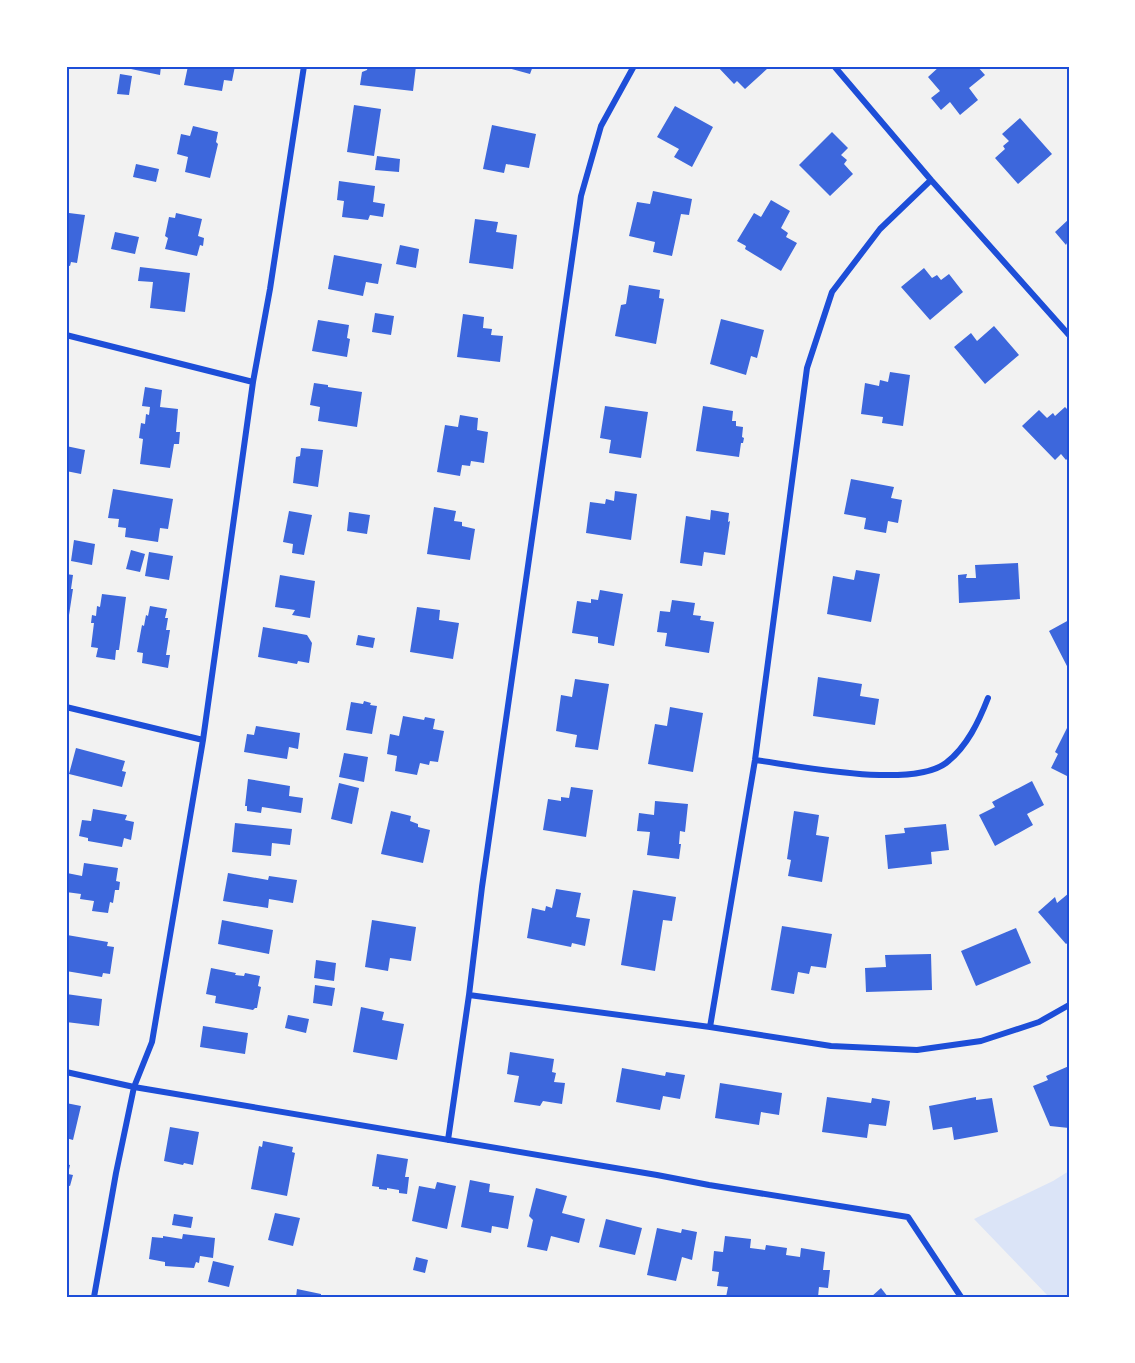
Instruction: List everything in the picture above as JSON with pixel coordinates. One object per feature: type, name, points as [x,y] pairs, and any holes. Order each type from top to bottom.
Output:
[{"type":"street","points":[[94,1297],[134,1086],[152,1042],[203,740],[253,382],[270,289],[304,66]]},
{"type":"street","points":[[448,1140],[581,196],[601,126],[634,66]]},
{"type":"street","points":[[834,66],[931,180],[1069,335]]},
{"type":"street","points":[[710,1027],[755,760],[807,368],[832,292],[880,229],[931,180]]},
{"type":"street","points":[[66,335],[253,382]]},
{"type":"street","points":[[755,760],[874,775],[927,772],[945,764],[962,747],[981,716],[988,698]]},
{"type":"street","points":[[66,707],[203,740]]},
{"type":"street","points":[[469,995],[710,1027],[831,1046],[917,1050],[981,1041],[1039,1022],[1069,1005]]},
{"type":"street","points":[[66,1072],[134,1086],[908,1217],[962,1297]]},
{"type":"shaded area","points":[[1069,1171],[1069,1297],[1049,1297],[974,1219]]},
{"type":"building","points":[[131,66],[161,66],[160,75],[131,69]]},
{"type":"building","points":[[188,66],[235,66],[232,81],[224,80],[222,91],[184,85]]},
{"type":"building","points":[[368,66],[416,66],[413,91],[360,85],[362,72],[367,70]]},
{"type":"building","points":[[508,66],[533,66],[530,74],[508,68]]},
{"type":"building","points":[[717,66],[765,66],[768,68],[745,89],[737,81],[734,84]]},
{"type":"building","points":[[940,66],[977,66],[985,75],[969,88],[978,100],[960,115],[950,102],[941,110],[931,98],[940,91],[928,77]]},
{"type":"building","points":[[120,74],[132,76],[129,95],[117,94]]},
{"type":"building","points":[[354,105],[381,109],[374,156],[347,152]]},
{"type":"building","points":[[675,106],[713,127],[692,167],[674,157],[679,149],[657,137]]},
{"type":"building","points":[[1020,118],[1052,154],[1018,184],[995,158],[1005,149],[1003,146],[1009,141],[1002,134]]},
{"type":"building","points":[[492,125],[536,134],[529,168],[506,164],[504,173],[483,169]]},
{"type":"building","points":[[193,126],[218,132],[216,142],[218,144],[210,178],[185,172],[188,157],[177,154],[181,134],[190,136]]},
{"type":"building","points":[[832,132],[848,148],[841,155],[847,160],[844,164],[853,174],[830,196],[799,165]]},
{"type":"building","points":[[377,156],[400,159],[399,172],[375,170]]},
{"type":"building","points":[[136,164],[159,169],[156,182],[133,177]]},
{"type":"building","points":[[339,181],[375,186],[373,202],[385,204],[383,217],[370,215],[368,220],[342,217],[344,201],[337,200]]},
{"type":"building","points":[[653,191],[692,199],[689,215],[681,214],[672,256],[653,252],[655,242],[629,236],[637,202],[650,204]]},
{"type":"building","points":[[771,200],[790,211],[781,228],[788,233],[786,237],[797,243],[781,271],[745,249],[746,246],[737,241],[754,213],[761,217]]},
{"type":"building","points":[[69,213],[85,215],[77,263],[71,262],[70,266],[66,265],[66,216],[68,217]]},
{"type":"building","points":[[176,213],[202,219],[198,236],[204,238],[203,246],[200,245],[197,256],[165,249],[169,217],[175,218]]},
{"type":"building","points":[[475,219],[498,222],[496,232],[517,235],[513,269],[469,263]]},
{"type":"building","points":[[1069,219],[1069,245],[1067,243],[1066,245],[1055,232]]},
{"type":"building","points":[[115,232],[139,237],[135,254],[111,249]]},
{"type":"building","points":[[400,245],[419,249],[416,268],[396,264]]},
{"type":"building","points":[[334,255],[382,264],[378,284],[366,282],[363,296],[328,289]]},
{"type":"building","points":[[140,267],[190,273],[185,312],[150,308],[153,282],[138,281]]},
{"type":"building","points":[[924,268],[932,278],[937,275],[941,280],[949,274],[963,292],[930,320],[901,287]]},
{"type":"building","points":[[629,285],[660,290],[659,298],[664,299],[656,344],[615,336],[621,305],[626,304]]},
{"type":"building","points":[[375,313],[394,316],[391,335],[372,332]]},
{"type":"building","points":[[463,314],[484,317],[483,328],[492,329],[491,335],[503,336],[500,362],[457,357]]},
{"type":"building","points":[[721,319],[764,330],[757,358],[751,356],[746,375],[710,364]]},
{"type":"building","points":[[318,320],[349,325],[347,338],[350,339],[347,357],[312,351]]},
{"type":"building","points":[[994,326],[1019,355],[985,384],[954,347],[971,333],[977,341]]},
{"type":"building","points":[[890,372],[910,375],[903,426],[882,423],[883,417],[861,414],[865,383],[879,386],[880,380],[888,382]]},
{"type":"building","points":[[314,383],[362,392],[357,427],[318,421],[320,407],[310,405]]},
{"type":"building","points":[[145,387],[162,390],[160,407],[178,409],[176,432],[180,432],[179,444],[174,444],[170,468],[140,464],[143,439],[139,438],[141,423],[145,424],[146,414],[149,415],[150,407],[142,406]]},
{"type":"building","points":[[605,406],[648,412],[641,458],[609,453],[611,440],[600,438]]},
{"type":"building","points":[[703,406],[733,411],[732,421],[736,421],[736,426],[743,427],[742,437],[744,438],[739,457],[696,451]]},
{"type":"building","points":[[1065,407],[1069,411],[1069,457],[1066,460],[1061,454],[1055,460],[1022,426],[1039,410],[1047,418],[1053,413],[1055,416]]},
{"type":"building","points":[[460,415],[478,418],[477,430],[488,432],[484,463],[471,461],[470,466],[462,465],[460,476],[437,472],[445,425],[458,427]]},
{"type":"building","points":[[66,446],[85,450],[81,474],[66,471]]},
{"type":"building","points":[[301,448],[323,450],[318,487],[293,483],[296,457],[300,456]]},
{"type":"building","points":[[851,479],[894,487],[891,498],[902,500],[898,523],[888,521],[886,533],[864,529],[866,518],[844,514]]},
{"type":"building","points":[[113,489],[173,499],[168,529],[160,528],[158,542],[125,537],[126,528],[118,527],[119,519],[108,518]]},
{"type":"building","points":[[615,491],[637,494],[631,540],[586,533],[590,502],[605,504],[606,499],[614,501]]},
{"type":"building","points":[[434,507],[456,511],[454,521],[462,522],[462,526],[475,529],[470,560],[427,554]]},
{"type":"building","points":[[711,510],[729,513],[725,555],[704,552],[702,566],[680,563],[686,516],[710,520]]},
{"type":"building","points":[[289,511],[312,515],[304,555],[292,553],[293,544],[283,542]]},
{"type":"building","points":[[349,512],[370,515],[367,534],[347,531]]},
{"type":"building","points":[[74,540],[95,544],[92,565],[71,561]]},
{"type":"building","points":[[131,550],[145,554],[140,572],[126,569]]},
{"type":"building","points":[[149,552],[173,556],[169,580],[145,576]]},
{"type":"building","points":[[1018,563],[1020,599],[959,603],[958,575],[967,574],[966,578],[976,578],[975,565]]},
{"type":"building","points":[[856,570],[880,574],[871,622],[827,614],[833,576],[854,580]]},
{"type":"building","points":[[66,574],[73,575],[67,628],[66,628]]},
{"type":"building","points":[[280,575],[315,581],[310,618],[292,615],[295,610],[275,607]]},
{"type":"building","points":[[600,590],[623,594],[614,646],[598,643],[598,637],[572,633],[577,601],[591,603],[591,599],[598,600]]},
{"type":"building","points":[[102,594],[126,597],[119,650],[116,650],[115,660],[96,657],[98,648],[91,647],[94,623],[91,623],[92,615],[96,616]]},
{"type":"building","points":[[672,600],[695,603],[693,615],[701,616],[700,620],[714,622],[709,653],[665,646],[667,633],[657,632],[660,611],[670,612]]},
{"type":"building","points":[[150,606],[167,609],[166,630],[170,630],[166,655],[170,655],[168,668],[142,663],[143,653],[137,652],[142,625],[144,626]]},
{"type":"building","points":[[417,607],[440,610],[439,620],[459,623],[453,659],[410,652]]},
{"type":"building","points":[[1069,620],[1069,670],[1049,631]]},
{"type":"building","points":[[263,627],[307,635],[312,643],[309,663],[298,661],[297,664],[258,657]]},
{"type":"building","points":[[358,635],[375,638],[373,648],[356,645]]},
{"type":"building","points":[[818,677],[862,684],[860,696],[879,699],[875,725],[813,716]]},
{"type":"building","points":[[575,679],[609,684],[598,750],[575,747],[577,735],[556,731],[561,695],[572,697]]},
{"type":"building","points":[[364,701],[377,706],[372,734],[346,730],[351,702],[363,704]]},
{"type":"building","points":[[670,707],[703,713],[693,772],[648,764],[655,724],[667,726]]},
{"type":"building","points":[[403,716],[424,720],[425,717],[435,719],[433,729],[444,731],[438,762],[430,761],[429,765],[420,763],[417,775],[395,771],[397,756],[387,754],[390,734],[399,736]]},
{"type":"building","points":[[1069,724],[1069,777],[1051,768],[1058,754],[1055,752]]},
{"type":"building","points":[[256,726],[300,733],[298,749],[289,747],[287,759],[244,752],[247,734],[254,735]]},
{"type":"building","points":[[76,748],[125,761],[122,771],[126,772],[122,787],[69,774]]},
{"type":"building","points":[[344,753],[368,757],[364,782],[339,777]]},
{"type":"building","points":[[248,779],[290,786],[289,796],[303,798],[301,813],[262,807],[261,813],[247,811],[247,806],[245,806]]},
{"type":"building","points":[[1032,781],[1044,805],[1027,814],[1033,825],[995,846],[979,815],[995,807],[992,802]]},
{"type":"building","points":[[339,783],[359,788],[352,824],[331,819]]},
{"type":"building","points":[[571,787],[593,790],[586,837],[543,830],[548,799],[561,801],[561,797],[569,798]]},
{"type":"building","points":[[655,801],[688,804],[685,832],[680,831],[679,859],[647,855],[650,832],[637,831],[639,813],[654,815]]},
{"type":"building","points":[[93,809],[127,815],[125,820],[134,822],[131,840],[124,838],[122,847],[88,841],[88,838],[79,836],[82,820],[91,821]]},
{"type":"building","points":[[391,811],[411,816],[410,821],[418,824],[418,827],[430,830],[423,863],[381,854]]},
{"type":"building","points":[[794,811],[819,815],[816,835],[829,837],[822,882],[788,876],[791,860],[787,859]]},
{"type":"building","points":[[235,823],[292,829],[290,845],[272,843],[271,856],[232,852]]},
{"type":"building","points":[[946,824],[949,850],[931,852],[932,864],[888,869],[885,835],[905,833],[904,828]]},
{"type":"building","points":[[84,863],[118,868],[116,881],[120,882],[119,890],[115,890],[113,903],[110,902],[108,913],[92,911],[94,901],[80,899],[81,894],[66,892],[67,873],[82,876]]},
{"type":"building","points":[[228,873],[268,880],[269,876],[297,880],[293,903],[269,899],[268,908],[223,901]]},
{"type":"building","points":[[556,889],[581,893],[576,917],[590,919],[585,946],[572,943],[571,947],[527,938],[532,908],[545,911],[546,906],[552,908]]},
{"type":"building","points":[[633,890],[676,897],[672,921],[663,920],[655,971],[621,965]]},
{"type":"building","points":[[1069,893],[1069,942],[1066,944],[1038,912],[1055,897],[1057,903]]},
{"type":"building","points":[[222,920],[273,930],[269,954],[218,944]]},
{"type":"building","points":[[372,920],[416,927],[411,961],[390,958],[388,971],[365,967]]},
{"type":"building","points":[[782,926],[832,934],[826,968],[811,966],[809,974],[798,972],[794,994],[771,990]]},
{"type":"building","points":[[1016,928],[1031,963],[976,986],[961,951]]},
{"type":"building","points":[[67,935],[108,942],[107,946],[114,947],[110,974],[103,973],[102,977],[66,971]]},
{"type":"building","points":[[931,954],[932,990],[866,992],[865,968],[886,967],[885,955]]},
{"type":"building","points":[[316,960],[336,963],[334,981],[314,978]]},
{"type":"building","points":[[211,968],[236,973],[235,975],[244,976],[245,973],[260,976],[258,986],[261,987],[257,1008],[253,1010],[215,1003],[216,996],[206,994]]},
{"type":"building","points":[[315,985],[335,988],[332,1006],[313,1003]]},
{"type":"building","points":[[66,994],[102,999],[99,1026],[66,1022]]},
{"type":"building","points":[[361,1007],[384,1012],[382,1020],[404,1024],[397,1060],[353,1052]]},
{"type":"building","points":[[288,1015],[309,1019],[306,1033],[285,1028]]},
{"type":"building","points":[[203,1026],[248,1033],[245,1054],[200,1047]]},
{"type":"building","points":[[510,1052],[554,1059],[552,1072],[556,1073],[554,1082],[565,1083],[562,1104],[543,1101],[540,1106],[514,1102],[519,1076],[507,1074]]},
{"type":"building","points":[[1069,1066],[1069,1128],[1050,1126],[1033,1086],[1048,1080],[1046,1076]]},
{"type":"building","points":[[622,1068],[665,1076],[666,1072],[685,1075],[680,1099],[663,1096],[660,1110],[616,1102]]},
{"type":"building","points":[[720,1083],[782,1093],[779,1115],[761,1112],[759,1125],[715,1118]]},
{"type":"building","points":[[827,1097],[871,1103],[872,1098],[890,1101],[886,1126],[869,1124],[867,1138],[822,1132]]},
{"type":"building","points":[[976,1097],[976,1100],[992,1098],[998,1132],[954,1140],[952,1127],[933,1130],[929,1106]]},
{"type":"building","points":[[66,1103],[81,1106],[73,1140],[66,1138]]},
{"type":"building","points":[[170,1127],[199,1132],[193,1165],[164,1161]]},
{"type":"building","points":[[263,1141],[293,1147],[292,1152],[295,1153],[287,1196],[251,1189],[259,1146],[262,1147]]},
{"type":"building","points":[[377,1154],[408,1159],[405,1177],[409,1177],[407,1194],[399,1193],[399,1190],[379,1189],[379,1187],[372,1186]]},
{"type":"building","points":[[66,1164],[70,1165],[68,1174],[73,1175],[70,1186],[66,1185]]},
{"type":"building","points":[[470,1180],[490,1184],[489,1192],[514,1196],[508,1229],[492,1226],[491,1233],[461,1227]]},
{"type":"building","points":[[437,1182],[456,1186],[447,1229],[412,1221],[419,1186],[435,1189]]},
{"type":"building","points":[[536,1188],[567,1196],[562,1213],[585,1219],[579,1243],[551,1236],[547,1251],[527,1247],[533,1220],[529,1216]]},
{"type":"building","points":[[275,1213],[300,1218],[293,1246],[268,1240]]},
{"type":"building","points":[[174,1214],[193,1217],[191,1228],[172,1225]]},
{"type":"building","points":[[606,1219],[642,1228],[635,1255],[599,1247]]},
{"type":"building","points":[[657,1228],[681,1233],[682,1229],[697,1232],[692,1260],[682,1257],[676,1281],[647,1275]]},
{"type":"building","points":[[183,1234],[215,1238],[213,1258],[200,1256],[199,1263],[196,1262],[194,1268],[165,1266],[165,1262],[149,1259],[152,1237],[182,1239]]},
{"type":"building","points":[[725,1236],[751,1239],[750,1248],[765,1250],[766,1245],[787,1248],[786,1255],[800,1257],[801,1248],[825,1252],[823,1270],[830,1270],[828,1288],[819,1287],[818,1297],[726,1297],[728,1287],[717,1286],[719,1272],[712,1271],[714,1251],[723,1252]]},
{"type":"building","points":[[416,1257],[428,1260],[425,1273],[413,1270]]},
{"type":"building","points":[[213,1261],[234,1266],[229,1287],[208,1282]]},
{"type":"building","points":[[881,1288],[888,1297],[871,1297]]},
{"type":"building","points":[[297,1289],[321,1294],[321,1297],[296,1297]]}]
